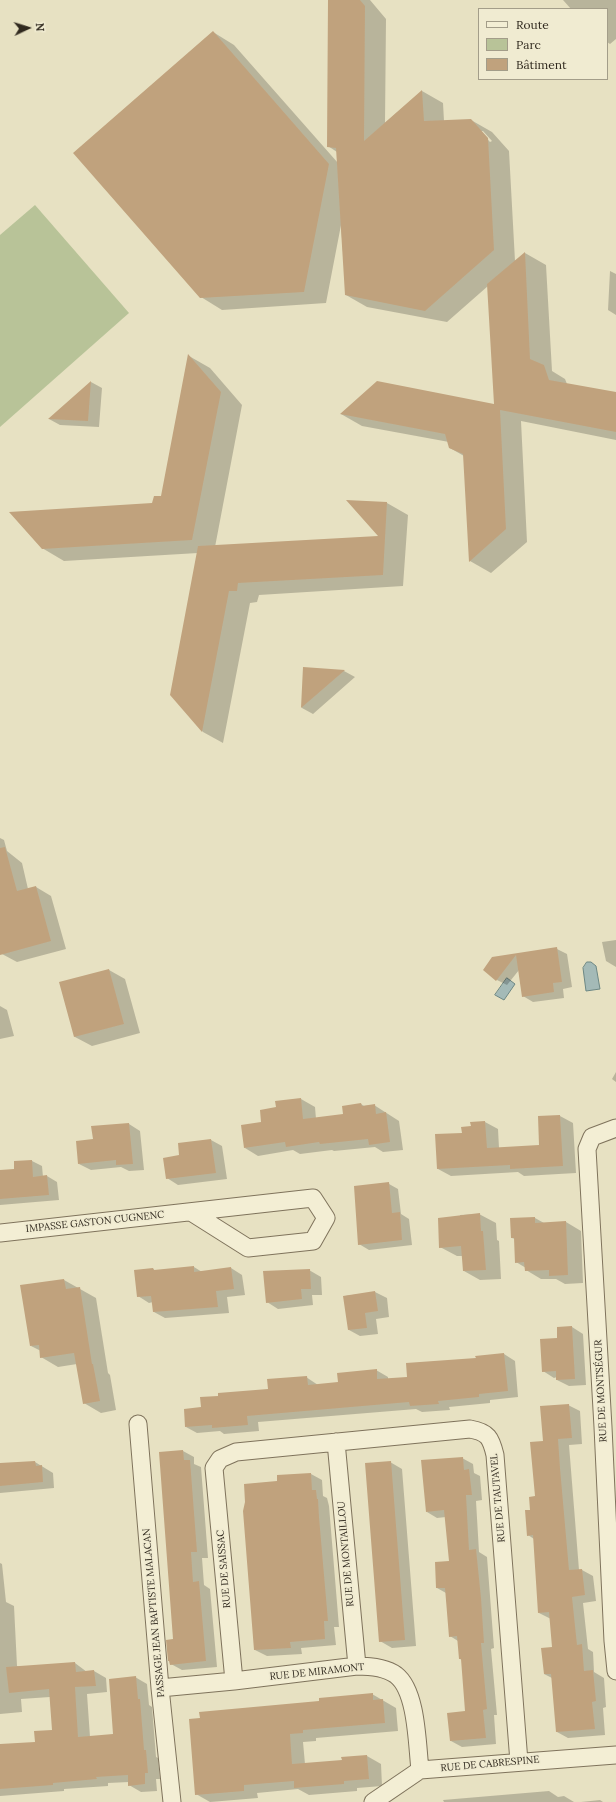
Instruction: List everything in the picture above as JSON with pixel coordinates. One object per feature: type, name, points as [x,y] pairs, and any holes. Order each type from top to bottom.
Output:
[{"type":"street","name":"RUE DE MONTSÉGUR","points":[[616,1128],[592,1137],[587,1150],[604,1427],[613,1641],[616,1671]]},
{"type":"street","name":"IMPASSE GASTON CUGNENC","points":[[0,1232],[313,1198],[326,1218],[313,1241],[248,1248],[191,1212]]},
{"type":"street","name":"PASSAGE JEAN BAPTISTE MALACAN","points":[[138,1424],[160,1688],[172,1802]]},
{"type":"street","name":"RUE DE TAUTAVEL","points":[[220,1459],[236,1452],[470,1429],[482,1431],[492,1441],[495,1455],[519,1762]]},
{"type":"street","name":"RUE DE MONTAILLOU","points":[[336,1442],[357,1666]]},
{"type":"street","name":"RUE DE SAISSAC","points":[[220,1459],[214,1468],[234,1681]]},
{"type":"street","name":"RUE DE MIRAMONT","points":[[160,1688],[234,1681],[357,1666],[371,1666],[384,1669],[396,1674],[411,1696],[420,1770]]},
{"type":"street","name":"RUE DE CABRESPINE","points":[[373,1802],[420,1770],[616,1755]]},
{"type":"green space","points":[[35,205],[129,313],[0,427],[0,235]]},
{"type":"water","points":[[587,962],[591,962],[596,966],[600,989],[586,991],[583,968]]},
{"type":"water","points":[[507,978],[515,984],[504,1000],[495,995]]},
{"type":"building","points":[[328,0],[360,0],[365,6],[364,141],[422,90],[424,121],[471,119],[488,138],[494,250],[425,311],[345,295],[336,148],[327,147]]},
{"type":"building","points":[[213,31],[329,164],[304,292],[200,298],[73,153]]},
{"type":"building","points":[[525,252],[530,359],[544,365],[549,380],[616,392],[616,432],[500,410],[506,529],[469,562],[463,454],[449,448],[445,434],[340,414],[377,381],[494,404],[487,284]]},
{"type":"building","points":[[188,354],[221,392],[192,540],[42,549],[9,512],[152,503],[154,496],[161,496]]},
{"type":"building","points":[[91,381],[88,421],[48,419]]},
{"type":"building","points":[[346,500],[387,502],[383,575],[238,583],[237,591],[229,591],[202,732],[170,695],[198,546],[378,536]]},
{"type":"building","points":[[303,667],[345,670],[301,708]]},
{"type":"building","points":[[5,847],[17,891],[36,886],[51,941],[0,955],[0,848]]},
{"type":"building","points":[[557,947],[562,982],[553,983],[554,992],[522,997],[516,955],[496,981],[483,970],[492,957]]},
{"type":"building","points":[[109,969],[124,1024],[74,1037],[59,982]]},
{"type":"building","points":[[301,1098],[303,1119],[343,1114],[342,1106],[361,1103],[362,1106],[375,1104],[376,1114],[386,1112],[390,1142],[369,1145],[368,1139],[320,1144],[319,1142],[286,1147],[285,1142],[244,1148],[241,1125],[261,1122],[260,1110],[276,1107],[275,1101]]},
{"type":"building","points":[[560,1115],[563,1166],[510,1169],[510,1165],[437,1169],[435,1134],[462,1133],[461,1127],[471,1126],[470,1122],[485,1121],[487,1148],[539,1145],[538,1116]]},
{"type":"building","points":[[129,1123],[133,1164],[116,1165],[116,1160],[78,1164],[76,1141],[93,1139],[91,1126]]},
{"type":"building","points":[[211,1139],[216,1173],[166,1179],[163,1158],[179,1155],[178,1143]]},
{"type":"building","points":[[32,1160],[33,1177],[47,1175],[49,1195],[0,1199],[0,1170],[14,1169],[14,1161]]},
{"type":"building","points":[[389,1182],[392,1213],[400,1212],[402,1240],[358,1245],[354,1186]]},
{"type":"building","points":[[480,1213],[486,1270],[463,1271],[461,1246],[439,1248],[438,1218]]},
{"type":"building","points":[[535,1217],[535,1223],[566,1221],[568,1275],[549,1276],[549,1270],[525,1271],[524,1262],[515,1263],[514,1238],[511,1238],[510,1218]]},
{"type":"building","points":[[194,1266],[194,1272],[231,1267],[234,1289],[216,1291],[218,1307],[153,1312],[151,1296],[137,1297],[134,1270],[153,1268],[154,1270]]},
{"type":"building","points":[[310,1269],[311,1289],[301,1289],[302,1299],[266,1303],[263,1271]]},
{"type":"building","points":[[64,1279],[66,1289],[80,1287],[92,1364],[100,1401],[83,1404],[74,1353],[40,1358],[39,1345],[30,1346],[20,1285]]},
{"type":"building","points":[[375,1291],[378,1311],[365,1313],[367,1328],[348,1330],[343,1296]]},
{"type":"building","points":[[572,1326],[575,1379],[556,1380],[556,1371],[542,1372],[540,1339],[557,1338],[557,1327]]},
{"type":"building","points":[[504,1353],[508,1391],[479,1394],[479,1397],[438,1401],[439,1404],[410,1406],[409,1402],[247,1416],[248,1425],[212,1428],[212,1425],[185,1427],[184,1409],[201,1407],[200,1397],[218,1396],[218,1393],[268,1389],[267,1379],[307,1376],[308,1385],[338,1382],[337,1373],[377,1369],[377,1379],[407,1377],[406,1363],[476,1358],[475,1356]]},
{"type":"building","points":[[569,1404],[572,1438],[558,1439],[560,1468],[569,1570],[582,1569],[585,1595],[572,1597],[577,1645],[582,1644],[584,1671],[593,1670],[596,1701],[592,1702],[595,1729],[556,1732],[551,1674],[544,1674],[541,1648],[552,1647],[549,1612],[538,1613],[533,1535],[527,1536],[525,1510],[530,1510],[529,1497],[535,1496],[530,1442],[543,1441],[540,1406]]},
{"type":"building","points":[[183,1450],[184,1460],[190,1460],[197,1552],[191,1552],[193,1582],[199,1581],[206,1661],[170,1665],[168,1661],[166,1640],[173,1639],[159,1452]]},
{"type":"building","points":[[463,1457],[464,1470],[469,1469],[472,1495],[466,1495],[469,1550],[476,1549],[481,1598],[484,1643],[481,1643],[487,1709],[483,1710],[486,1738],[450,1741],[447,1713],[465,1711],[461,1659],[459,1659],[457,1636],[449,1637],[445,1588],[436,1588],[435,1562],[449,1561],[444,1510],[426,1512],[421,1460]]},
{"type":"building","points":[[35,1461],[36,1466],[42,1465],[43,1482],[0,1486],[0,1463]]},
{"type":"building","points":[[391,1461],[405,1640],[379,1642],[365,1463]]},
{"type":"building","points":[[311,1473],[312,1490],[316,1490],[318,1499],[328,1621],[324,1621],[325,1639],[290,1642],[291,1648],[254,1650],[243,1511],[245,1502],[244,1484],[277,1481],[277,1475]]},
{"type":"building","points":[[75,1662],[76,1672],[94,1670],[96,1686],[75,1687],[78,1737],[113,1734],[109,1679],[136,1676],[148,1773],[145,1773],[145,1784],[128,1786],[128,1775],[96,1777],[97,1779],[53,1783],[53,1785],[0,1789],[0,1744],[35,1742],[34,1731],[52,1730],[49,1689],[9,1693],[6,1667]]},
{"type":"building","points":[[373,1693],[373,1700],[383,1699],[385,1723],[303,1730],[303,1733],[290,1734],[292,1764],[342,1760],[341,1757],[367,1755],[369,1779],[344,1781],[344,1784],[294,1788],[294,1781],[244,1785],[244,1791],[195,1795],[189,1719],[200,1718],[199,1712],[319,1701],[319,1698]]}]
